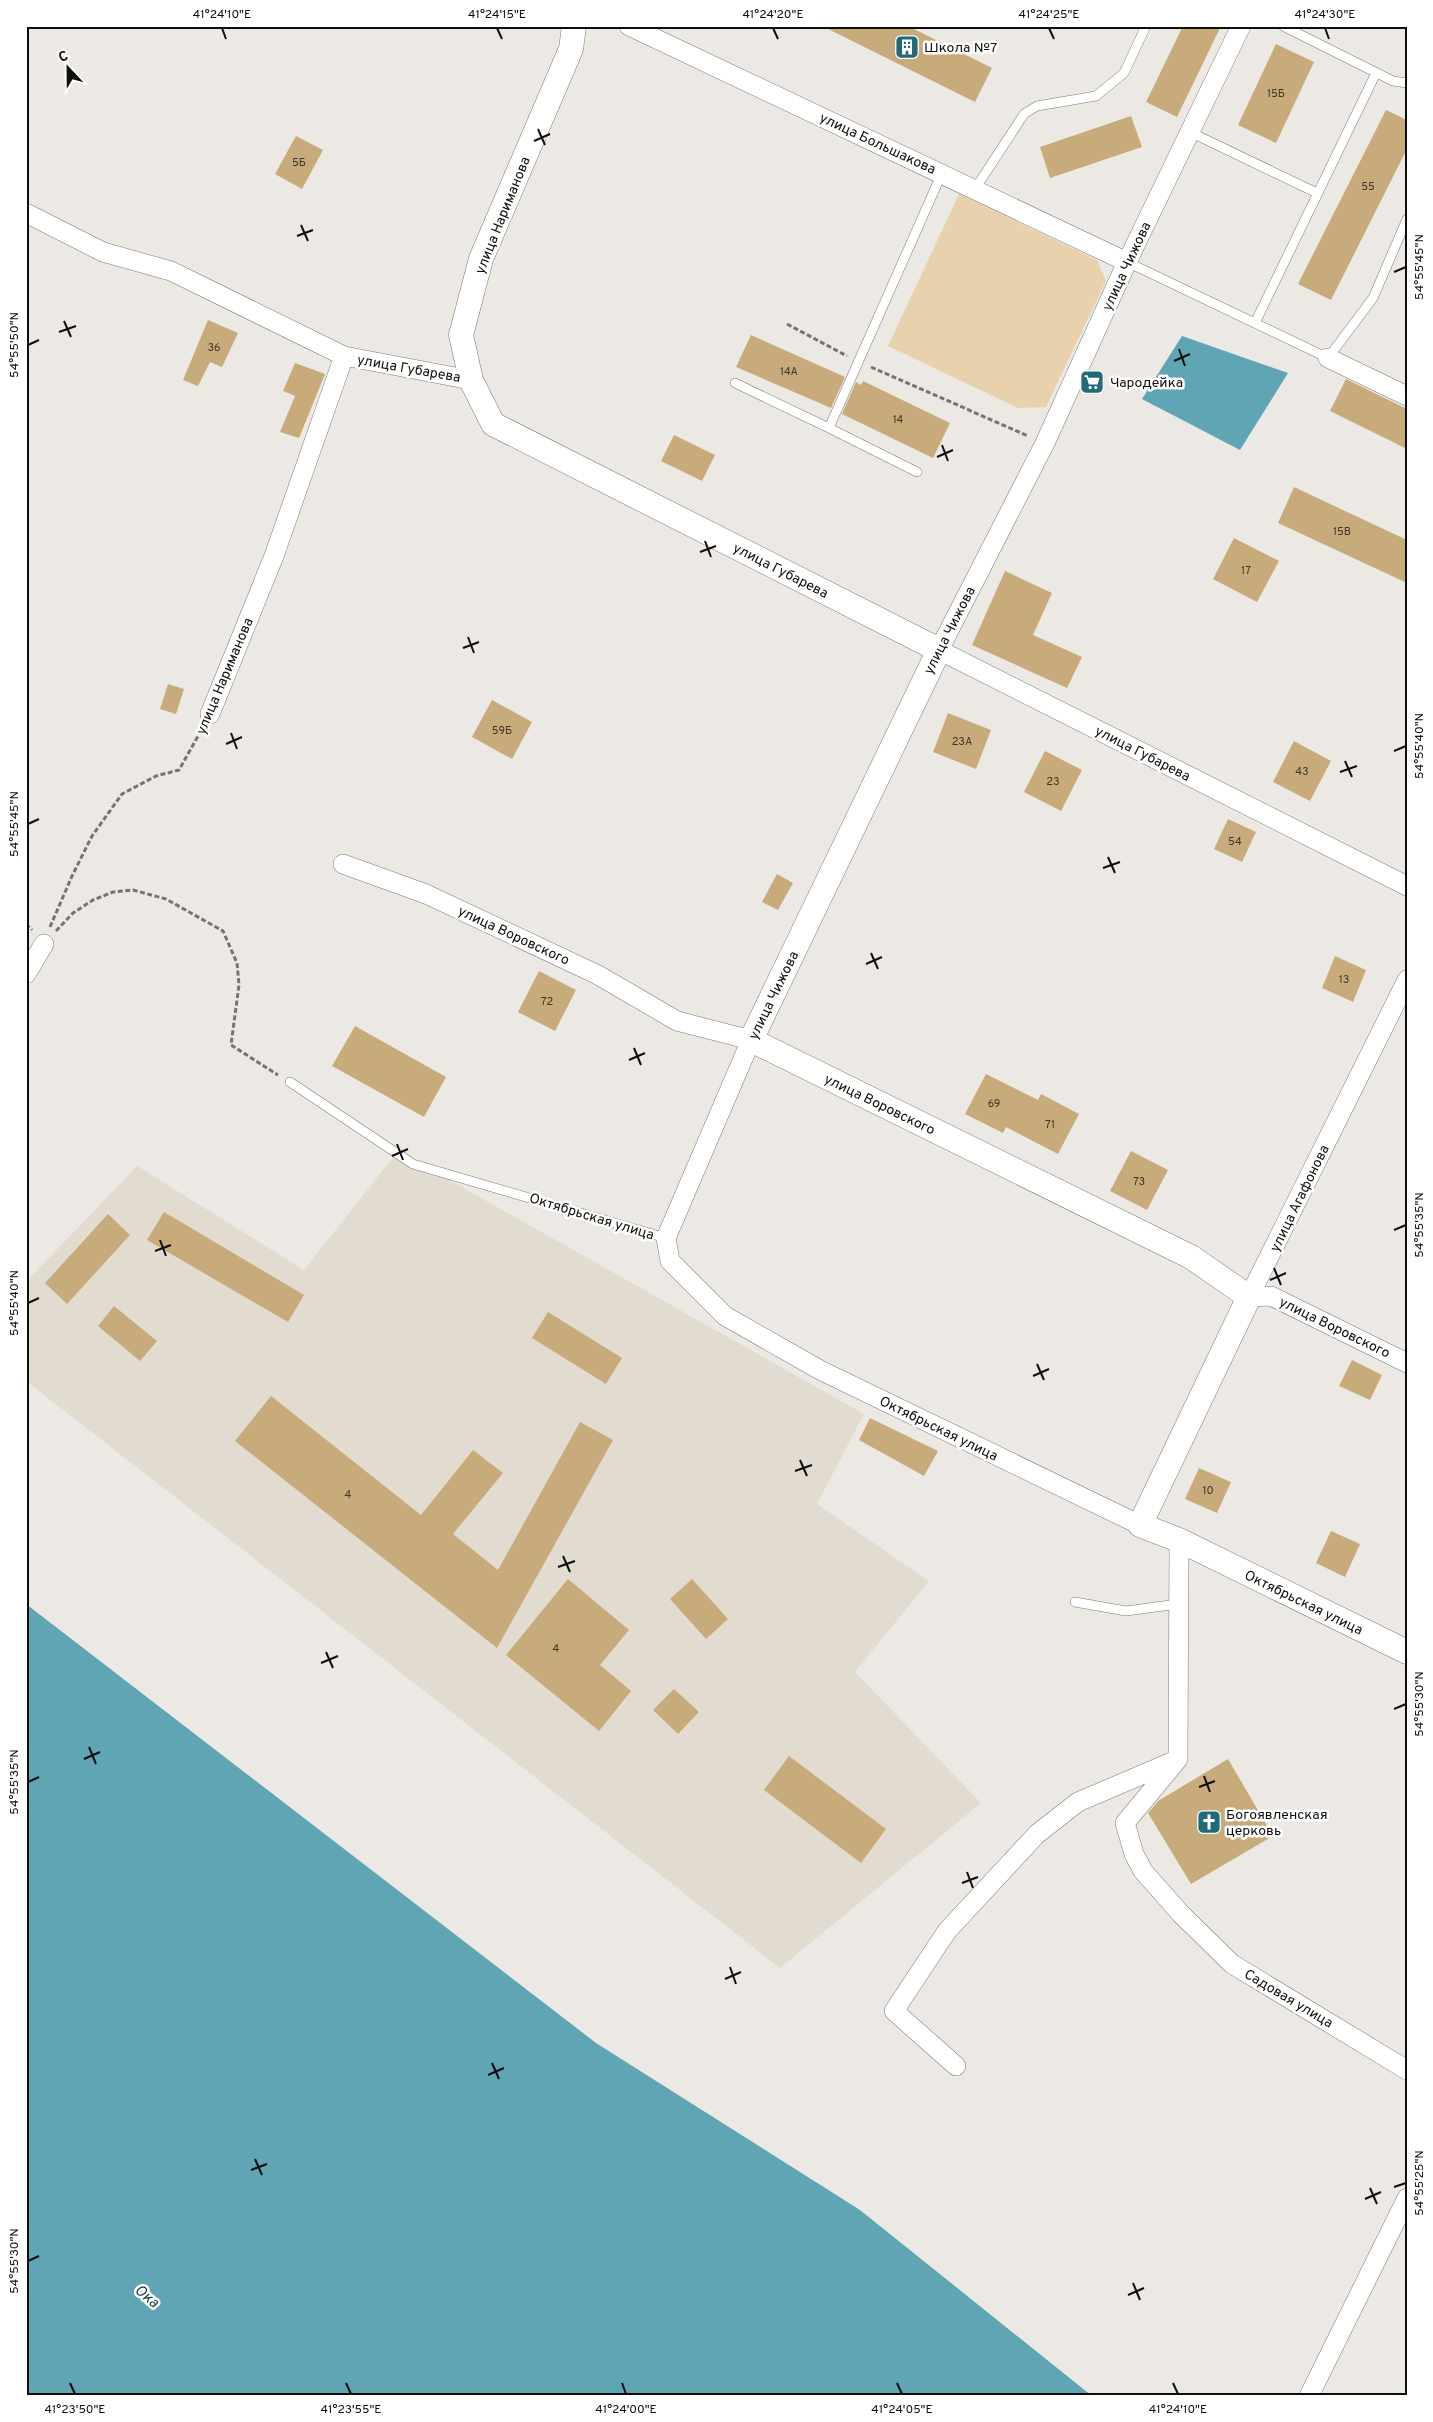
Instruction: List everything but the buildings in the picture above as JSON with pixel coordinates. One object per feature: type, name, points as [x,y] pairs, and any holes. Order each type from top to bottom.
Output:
[{"type":"street","name":"улица Нариманова","points":[[471,380],[461,335],[481,259],[571,49],[574,26]]},
{"type":"street","name":"улица Большакова","points":[[629,26],[1127,262]]},
{"type":"street","name":"улица Чижова","points":[[666,1238],[752,1040],[939,650],[1045,443],[1127,262],[1241,26]]},
{"type":"street","name":"улица Губарева","points":[[26,213],[103,252],[171,271],[344,356],[471,380],[493,424],[1407,886]]},
{"type":"street","name":"улица Нариманова","points":[[210,714],[274,556],[344,356]]},
{"type":"street","points":[[1328,358],[1407,396]]},
{"type":"street","name":"улица Воровского","points":[[343,864],[434,898],[598,975],[677,1021],[752,1040],[1191,1257],[1250,1297],[1271,1296],[1407,1363]]},
{"type":"street","points":[[26,974],[44,944]]},
{"type":"street","name":"улица Агафонова","points":[[1140,1525],[1250,1297],[1407,980]]},
{"type":"street","name":"Октябрьская улица","points":[[666,1238],[670,1261],[725,1316],[820,1370],[1140,1525],[1179,1540],[1407,1652]]},
{"type":"street","points":[[956,2066],[894,2011],[947,1931],[1037,1834],[1078,1802],[1178,1759],[1179,1540]]},
{"type":"street","name":"Садовая улица","points":[[1178,1759],[1125,1823],[1134,1854],[1143,1871],[1180,1914],[1232,1964],[1407,2070]]},
{"type":"street","points":[[1309,2396],[1407,2198]]},
{"type":"lane","points":[[975,189],[1024,114],[1037,106],[1096,96],[1124,73],[1146,26]]},
{"type":"lane","points":[[1282,26],[1393,81],[1407,83]]},
{"type":"lane","points":[[1255,323],[1376,73]]},
{"type":"lane","points":[[1190,132],[1317,193]]},
{"type":"lane","points":[[829,428],[942,173]]},
{"type":"lane","points":[[1127,262],[1328,358],[1373,298],[1407,219]]},
{"type":"lane","points":[[735,383],[917,472]]},
{"type":"lane","name":"Октябрьская улица","points":[[290,1082],[413,1164],[666,1238]]},
{"type":"lane","points":[[1075,1602],[1126,1611],[1178,1604]]},
{"type":"path","points":[[786,324],[859,362],[1045,443]]},
{"type":"path","name":"улица Нариманова","points":[[44,944],[92,836],[122,794],[156,776],[179,770],[210,714]]},
{"type":"path","points":[[44,944],[73,913],[93,900],[113,892],[134,890],[166,899],[199,916],[223,931],[237,962],[239,985],[231,1046],[290,1082]]},
{"type":"shaded area","points":[[959,194],[1097,260],[1106,281],[1046,407],[1018,408],[888,346]]},
{"type":"shaded area","points":[[398,1151],[864,1414],[817,1504],[929,1581],[855,1672],[981,1803],[780,1968],[26,1381],[26,1282],[137,1166],[304,1270]]},
{"type":"water","points":[[1182,336],[1288,373],[1240,450],[1142,399]]},
{"type":"water","name":"Ока","points":[[26,1604],[596,2043],[860,2210],[1092,2396],[26,2396]]},
{"type":"place","name":"Школа №7","points":[[907,47]]},
{"type":"place","name":"Чародейка","points":[[1092,382]]},
{"type":"place","name":"Богоявленская церковь","points":[[1209,1822]]}]
